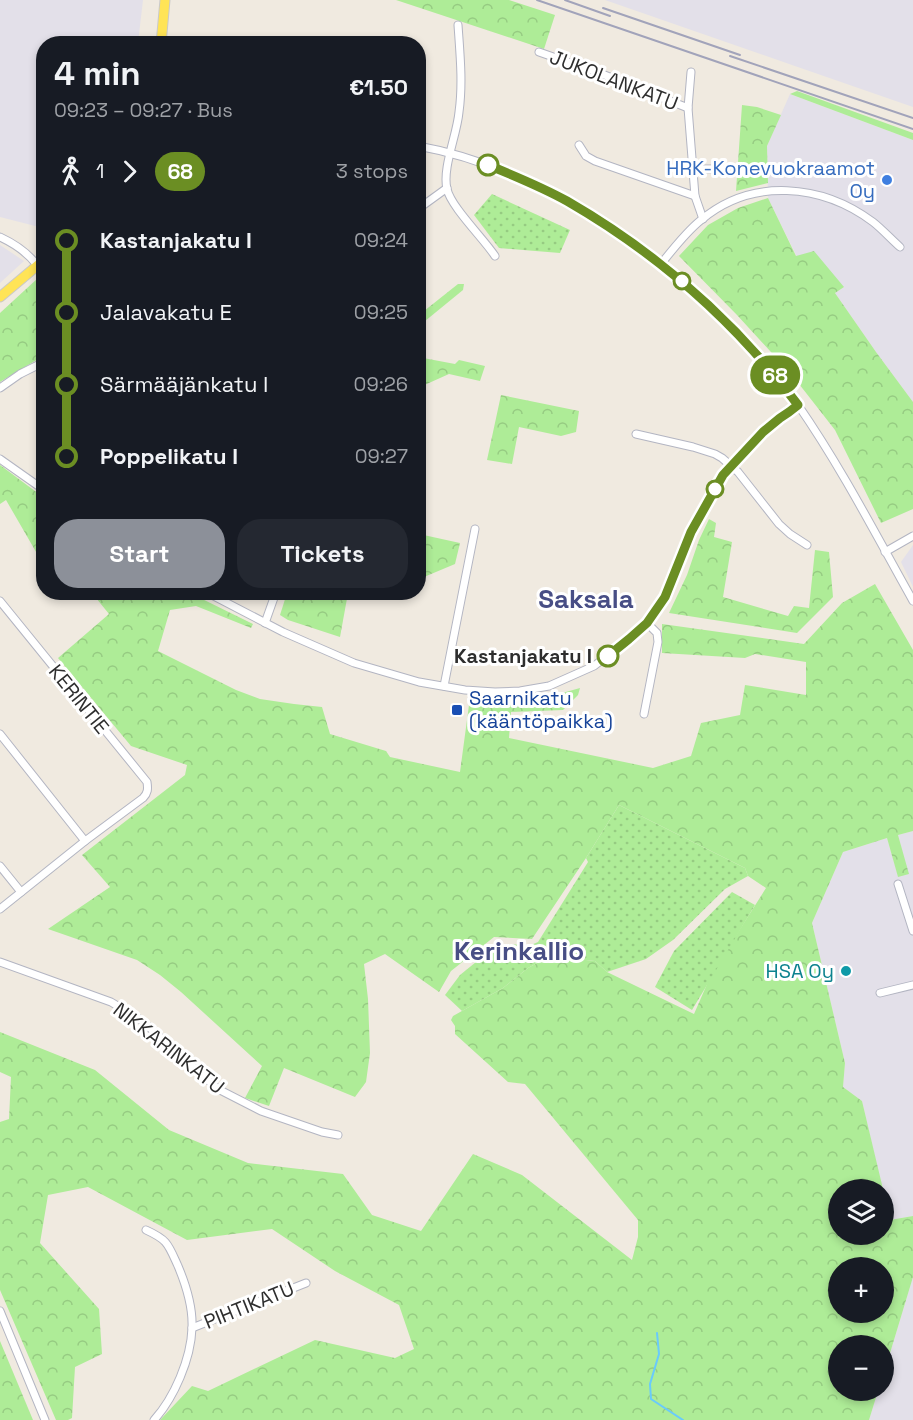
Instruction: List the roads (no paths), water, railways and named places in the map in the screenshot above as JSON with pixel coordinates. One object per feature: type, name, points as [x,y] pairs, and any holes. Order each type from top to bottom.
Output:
[{"type":"main road","points":[[162,36],[165,0]]},
{"type":"main road","points":[[0,297],[36,266]]},
{"type":"street","points":[[458,25],[461,84],[459,113],[446,177],[447,188],[455,205],[495,256]]},
{"type":"street","name":"JUKOLANKATU","points":[[539,52],[688,108]]},
{"type":"street","points":[[691,72],[688,108],[695,196],[702,219]]},
{"type":"street","points":[[579,145],[586,156],[595,161],[695,196]]},
{"type":"street","points":[[426,148],[488,165],[566,200],[621,235],[703,299],[733,328],[798,405],[832,456],[913,601]]},
{"type":"street","points":[[693,169],[723,169]]},
{"type":"street","points":[[426,203],[447,188]]},
{"type":"street","points":[[661,264],[702,219],[744,195],[763,191],[790,190],[820,196],[845,206],[872,222],[900,247]]},
{"type":"street","points":[[0,237],[36,260]]},
{"type":"street","points":[[0,388],[36,366]]},
{"type":"street","points":[[222,600],[354,663],[419,682],[465,690],[495,692],[549,686],[594,666],[621,647],[647,623],[665,597],[691,532],[723,475],[763,432],[798,405]]},
{"type":"street","points":[[636,434],[715,454],[738,472],[779,524],[807,545]]},
{"type":"street","points":[[0,459],[36,484]]},
{"type":"street","points":[[444,686],[475,529]]},
{"type":"street","points":[[885,552],[913,536]]},
{"type":"street","points":[[265,622],[273,600]]},
{"type":"street","name":"KERINTIE","points":[[0,601],[147,782],[147,791],[143,798],[85,841]]},
{"type":"street","points":[[644,714],[658,642],[657,633],[647,623]]},
{"type":"street","points":[[0,734],[85,841],[0,909]]},
{"type":"street","points":[[0,866],[21,892]]},
{"type":"street","points":[[898,884],[913,931]]},
{"type":"street","name":"NIKKARINKATU","points":[[0,962],[111,1002],[141,1020],[218,1089],[261,1112],[338,1135]]},
{"type":"street","points":[[880,993],[913,985]]},
{"type":"street","name":"PIHTIKATU","points":[[146,1230],[162,1237],[170,1247],[182,1275],[190,1303],[192,1328],[190,1344],[179,1381],[165,1407],[154,1420]]},
{"type":"street","name":"PIHTIKATU","points":[[192,1328],[306,1283]]},
{"type":"street","points":[[0,1311],[45,1420]]},
{"type":"waterway","points":[[657,1333],[659,1354],[650,1384],[651,1399],[683,1420]]},
{"type":"railway","points":[[537,0],[913,129]]},
{"type":"railway","points":[[565,0],[610,16]]},
{"type":"railway","points":[[603,8],[740,55]]},
{"type":"railway","points":[[730,56],[913,118]]},
{"type":"place","name":"HRK-Konevuokraamot Oy","points":[[887,180]]},
{"type":"place","name":"Kastanjakatu I","points":[[608,656]]},
{"type":"place","name":"Saarnikatu (kääntöpaikka)","points":[[457,710]]},
{"type":"place","name":"HSA Oy","points":[[846,971]]},
{"type":"district","name":"Saksala","points":[[586,599]]},
{"type":"district","name":"Kerinkallio","points":[[519,951]]}]
